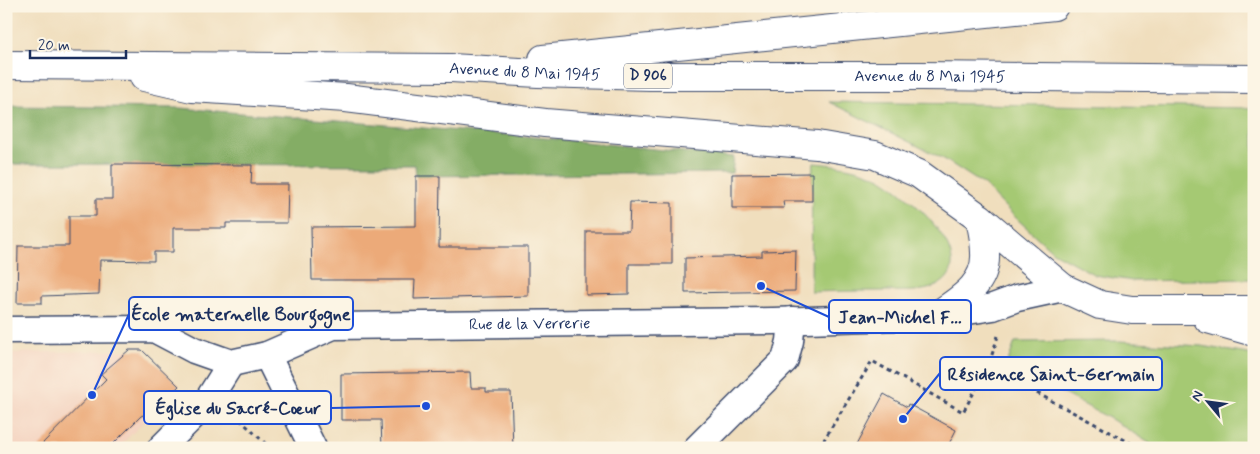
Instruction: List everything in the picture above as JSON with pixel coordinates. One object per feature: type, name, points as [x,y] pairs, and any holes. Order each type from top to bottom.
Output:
[{"type":"main road","points":[[451,68],[1054,6]]},
{"type":"main road","name":"Avenue du 8 Mai 1945","points":[[6,65],[451,68],[538,73],[650,76],[1254,79]]},
{"type":"main road","points":[[91,65],[192,88],[346,98],[545,123],[817,145],[875,155],[918,174],[980,218],[1063,288],[1100,305],[1132,310],[1254,310]]},
{"type":"main road","points":[[936,316],[964,297],[977,284],[984,270],[985,253],[980,218]]},
{"type":"main road","points":[[1180,311],[1254,332]]},
{"type":"street","name":"Rue de la Verrerie","points":[[6,330],[154,329],[194,350],[231,362],[267,355],[333,326],[792,320],[936,316],[993,307],[1017,298],[1063,288]]},
{"type":"street","points":[[697,448],[785,360],[790,341],[792,320]]},
{"type":"street","points":[[267,355],[313,448]]},
{"type":"street","points":[[161,448],[206,403],[231,362]]},
{"type":"path","points":[[819,448],[872,361],[963,412],[988,367],[999,333]]},
{"type":"path","points":[[988,367],[1140,448]]},
{"type":"path","points":[[206,403],[227,408],[270,448]]},
{"type":"shaded area","points":[[142,350],[179,386],[118,448],[6,448],[6,353]]},
{"type":"green space","points":[[829,102],[1254,108],[1254,279],[1133,281],[1095,275],[1053,252],[984,185],[944,159]]},
{"type":"green space","points":[[6,106],[180,108],[545,138],[734,157],[732,173],[416,176],[415,165],[6,164]]},
{"type":"green space","points":[[814,163],[864,172],[880,178],[907,197],[936,228],[947,245],[952,261],[949,275],[936,286],[918,291],[811,292],[812,173]]},
{"type":"green space","points":[[1119,341],[1201,346],[1254,355],[1254,448],[1157,448],[1111,419],[1007,364],[1015,342]]},
{"type":"building","points":[[112,164],[252,165],[251,184],[288,184],[287,223],[226,223],[226,228],[173,228],[173,252],[154,252],[154,261],[100,260],[99,294],[42,296],[42,303],[17,303],[18,246],[69,246],[69,216],[96,216],[96,199],[112,199]]},
{"type":"building","points":[[812,173],[812,201],[783,201],[784,208],[732,208],[732,174]]},
{"type":"building","points":[[416,176],[440,176],[439,247],[528,247],[528,296],[414,299],[415,280],[312,280],[311,227],[416,226]]},
{"type":"building","points":[[630,202],[672,203],[672,264],[629,264],[629,294],[586,295],[586,231],[629,231]]},
{"type":"building","points":[[796,250],[795,291],[685,293],[685,258],[762,256],[762,251]]},
{"type":"building","points":[[129,350],[142,350],[179,386],[153,411],[141,416],[109,448],[38,448],[106,379],[101,374]]},
{"type":"building","points":[[470,372],[471,388],[486,388],[486,392],[511,392],[513,448],[382,448],[381,420],[341,420],[341,374]]},
{"type":"building","points":[[884,394],[907,407],[908,404],[956,430],[947,448],[855,448]]},
{"type":"place","name":"Jean-Michel F...","points":[[761,286]]},
{"type":"place","name":"École maternelle Bourgogne","points":[[92,395]]},
{"type":"place","name":"Église du Sacré-Cœur","points":[[426,406]]},
{"type":"place","name":"Résidence Saint-Germain","points":[[903,419]]}]
